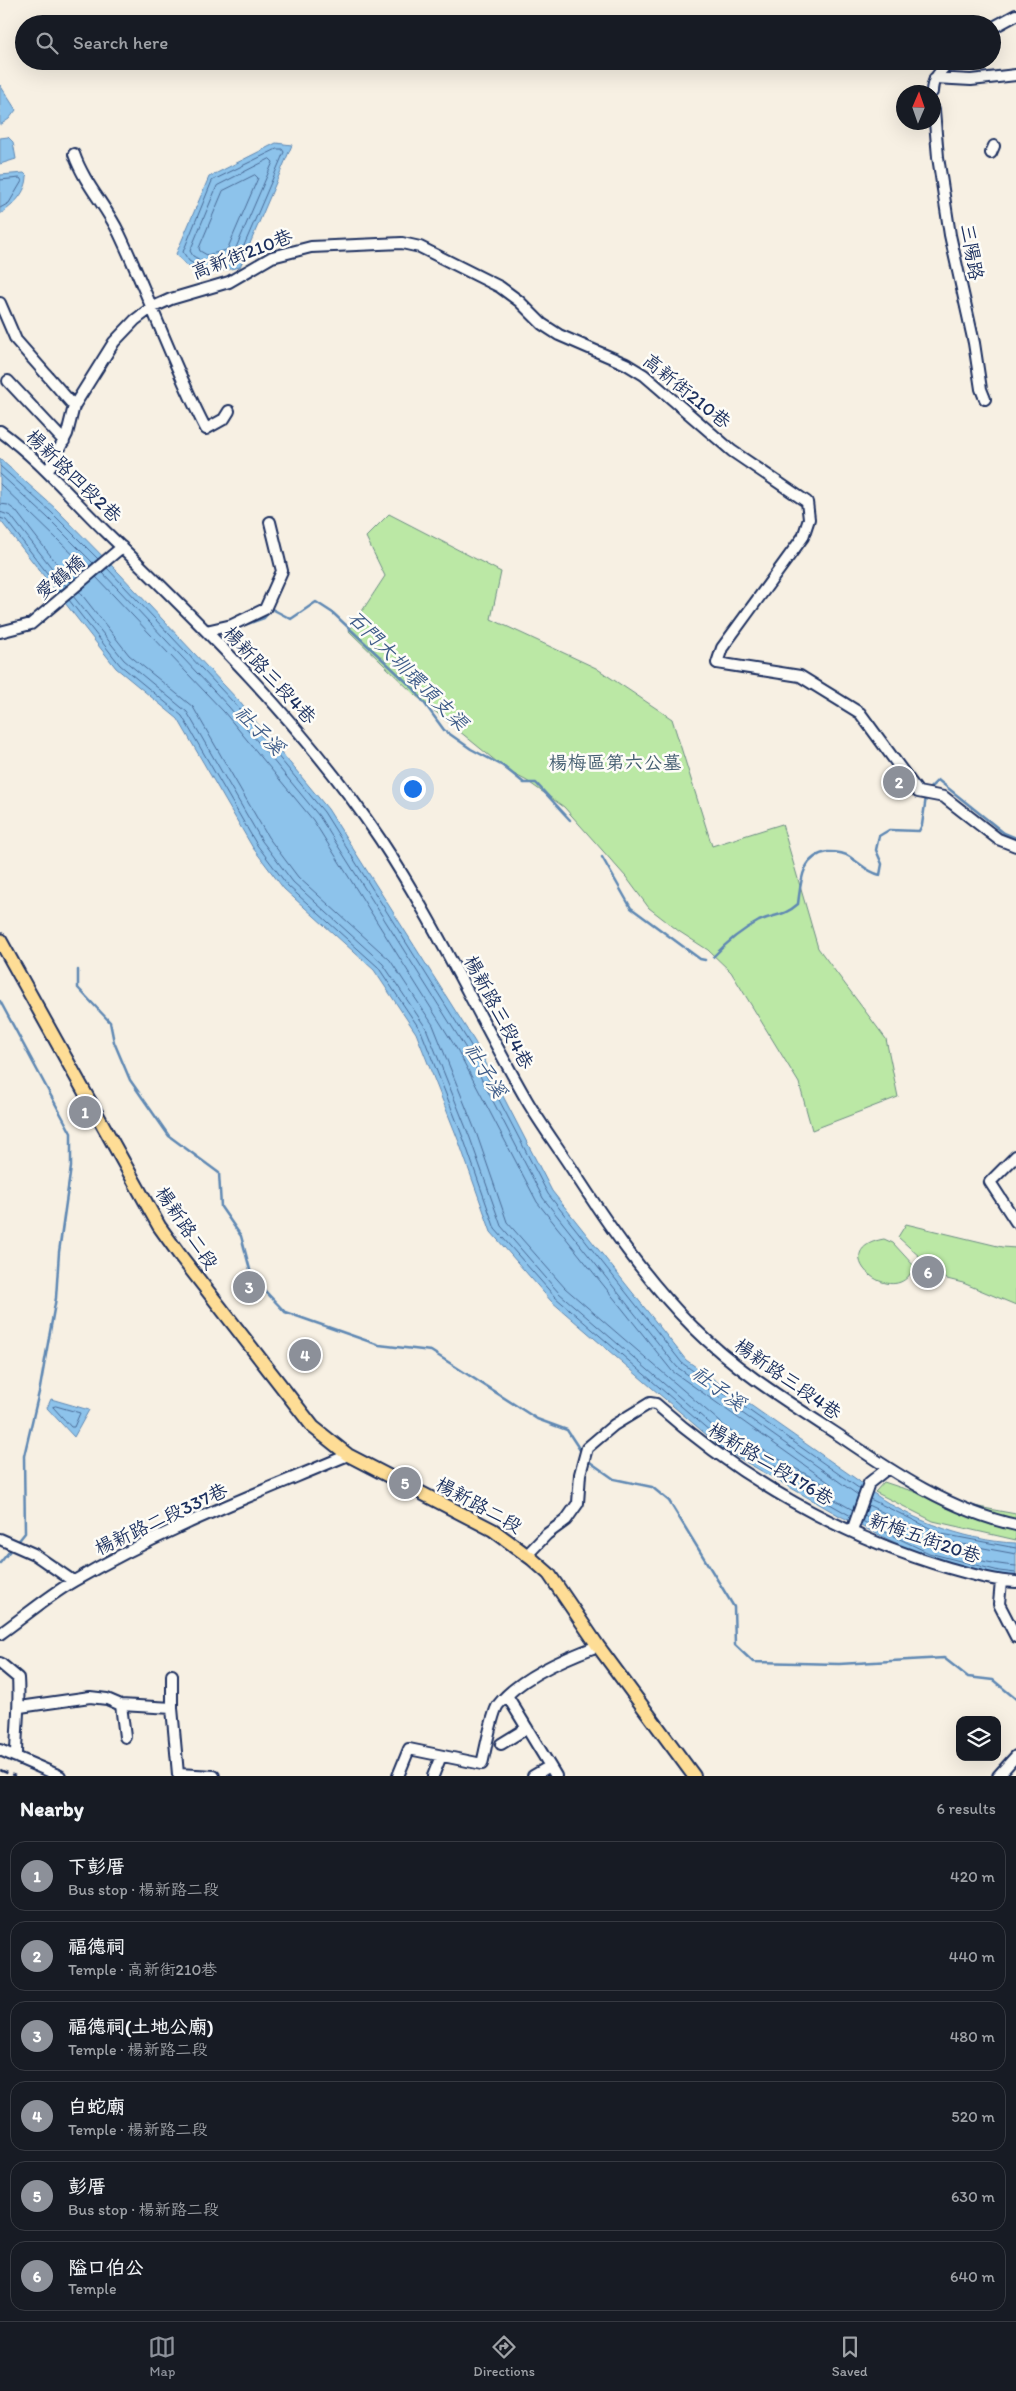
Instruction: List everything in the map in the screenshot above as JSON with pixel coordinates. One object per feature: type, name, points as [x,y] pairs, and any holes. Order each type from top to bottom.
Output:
[{"type":"main road","name":"楊新路二段","points":[[0,940],[155,1217],[174,1247],[314,1427],[348,1455],[477,1521],[527,1555],[549,1574],[598,1646],[694,1776]]},
{"type":"street","points":[[1001,24],[1016,16]]},
{"type":"street","points":[[932,85],[942,70]]},
{"type":"street","points":[[935,78],[971,80],[1016,75]]},
{"type":"street","name":"三陽路","points":[[936,130],[950,235],[974,343],[981,389],[986,399]]},
{"type":"street","points":[[74,154],[79,168],[119,232],[186,392],[206,429],[224,419],[228,411]]},
{"type":"street","name":"高新街210巷","points":[[48,471],[64,440],[74,406],[114,342],[135,320],[152,308],[171,299],[229,282],[272,257],[312,247],[409,243],[420,247],[500,287],[519,301],[542,324],[559,335],[626,364],[644,375],[732,451],[807,502],[809,509],[808,525],[804,537],[722,648],[717,663],[800,676],[860,712],[918,792],[944,797],[998,839],[1016,846]]},
{"type":"street","points":[[0,303],[16,340],[74,406]]},
{"type":"street","points":[[8,381],[64,440]]},
{"type":"street","name":"楊新路四段2巷","points":[[0,432],[22,447],[48,471],[81,508],[122,547]]},
{"type":"street","points":[[206,631],[232,625],[265,609],[282,571],[270,522]]},
{"type":"street","name":"愛鶴橋","points":[[0,632],[31,624],[122,547]]},
{"type":"street","name":"楊新路三段4巷","points":[[122,547],[206,631],[295,725],[377,835],[412,889],[439,936],[528,1102],[600,1212],[642,1269],[692,1326],[741,1371],[888,1468],[950,1503],[1016,1526]]},
{"type":"street","points":[[1016,1156],[990,1182],[1016,1222]]},
{"type":"street","name":"楊新路二段176巷","points":[[527,1555],[546,1534],[566,1520],[578,1503],[580,1474],[587,1448],[614,1425],[650,1403],[656,1404],[693,1437],[744,1472],[826,1519],[853,1528]]},
{"type":"street","name":"楊新路二段337巷","points":[[0,1634],[73,1582],[175,1529],[348,1455]]},
{"type":"street","points":[[853,1528],[868,1483],[888,1468]]},
{"type":"street","name":"新梅五街20巷","points":[[853,1528],[924,1560],[1001,1581],[1016,1582]]},
{"type":"street","points":[[0,1539],[34,1554],[73,1582]]},
{"type":"street","points":[[1001,1581],[999,1604],[1016,1637]]},
{"type":"street","points":[[398,1776],[410,1749],[482,1764],[497,1706],[515,1689],[557,1663],[598,1646]]},
{"type":"street","points":[[0,1663],[18,1678],[20,1707],[16,1724],[16,1757]]},
{"type":"street","points":[[172,1675],[172,1708],[178,1775],[214,1776]]},
{"type":"street","points":[[20,1707],[90,1697],[107,1699],[121,1705],[172,1708]]},
{"type":"street","points":[[508,1697],[556,1776]]},
{"type":"street","points":[[121,1705],[125,1737]]},
{"type":"street","points":[[501,1744],[527,1728]]},
{"type":"street","points":[[0,1750],[60,1776]]},
{"type":"street","points":[[433,1776],[441,1756]]},
{"type":"street","points":[[998,1776],[1016,1756]]},
{"type":"street","points":[[533,1776],[550,1766]]},
{"type":"green space","name":"楊梅區第六公墓","points":[[389,514],[501,572],[491,619],[596,668],[672,719],[712,846],[782,824],[818,948],[886,1039],[898,1097],[812,1130],[799,1083],[731,972],[708,950],[680,932],[649,908],[626,877],[564,807],[527,781],[508,771],[415,695],[349,631],[385,576],[366,537]]},
{"type":"green space","points":[[906,1224],[1002,1247],[1016,1248],[1016,1305],[963,1283],[943,1278],[898,1237]]},
{"type":"green space","points":[[884,1239],[893,1243],[914,1266],[906,1279],[894,1284],[881,1281],[869,1275],[862,1265],[860,1255],[867,1245]]},
{"type":"green space","points":[[884,1482],[949,1501],[1016,1514],[1016,1540],[933,1521],[875,1492]]},
{"type":"water","points":[[0,85],[16,110],[9,119],[0,125]]},
{"type":"water","points":[[8,137],[13,142],[16,159],[0,164],[0,138]]},
{"type":"water","points":[[276,143],[292,145],[240,267],[203,275],[186,265],[176,254],[209,177]]},
{"type":"water","points":[[24,173],[27,176],[25,188],[14,203],[0,214],[0,175]]},
{"type":"water","points":[[0,459],[55,508],[119,573],[238,700],[328,809],[475,1042],[552,1191],[686,1360],[891,1505],[954,1532],[976,1538],[1016,1543],[1016,1578],[999,1576],[927,1558],[840,1516],[723,1449],[551,1301],[491,1232],[459,1142],[416,1033],[374,970],[284,889],[253,848],[178,719],[116,668],[0,520]]},
{"type":"water","points":[[51,1399],[89,1410],[74,1437],[47,1408]]},
{"type":"waterway","name":"石門大圳環頂支渠","points":[[239,627],[264,618],[272,609],[291,619],[316,602],[333,613],[414,689],[444,730],[471,749],[503,766],[524,783],[536,783],[570,820]]},
{"type":"waterway","name":"石門大圳環頂支渠","points":[[927,791],[938,780],[1004,833],[1016,838]]},
{"type":"waterway","name":"石門大圳環頂支渠","points":[[713,957],[746,929],[759,921],[788,911],[798,904],[804,871],[807,864],[819,854],[828,852],[845,855],[868,870],[880,875],[882,864],[876,850],[879,836],[889,830],[919,831],[922,825],[926,797]]},
{"type":"waterway","name":"石門大圳環頂支渠","points":[[602,857],[631,908],[700,959],[705,960]]},
{"type":"waterway","name":"社子溪","points":[[78,970],[78,988],[110,1022],[114,1042],[130,1080],[169,1136],[219,1173],[221,1207],[241,1236],[252,1277],[285,1312],[379,1345],[431,1351],[537,1419],[567,1430],[582,1453]]},
{"type":"waterway","points":[[0,1001],[71,1133],[71,1167],[59,1252],[56,1298],[40,1388],[24,1456],[25,1533],[17,1543]]},
{"type":"waterway","name":"社子溪","points":[[587,1460],[614,1479],[652,1487],[669,1501],[734,1607],[735,1645],[753,1662],[839,1664],[944,1658],[968,1677],[993,1680],[1016,1699]]},
{"type":"waterway","points":[[0,1563],[13,1547]]},
{"type":"railway","points":[[0,1770],[15,1776]]},
{"type":"place","name":"福德祠","points":[[899,782]]},
{"type":"place","name":"下彭厝","points":[[85,1112]]},
{"type":"place","name":"隘口伯公","points":[[928,1272]]},
{"type":"place","name":"福德祠(土地公廟)","points":[[249,1287]]},
{"type":"place","name":"白蛇廟","points":[[305,1355]]},
{"type":"place","name":"彭厝","points":[[405,1483]]}]
